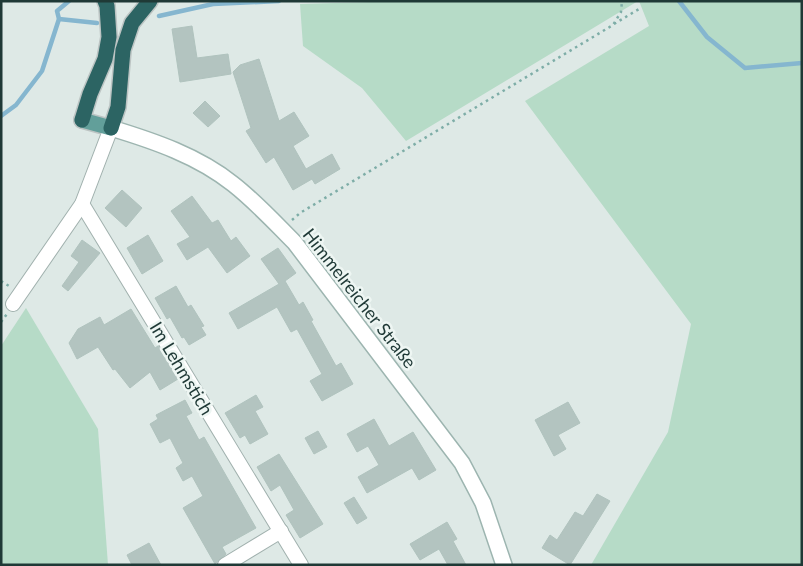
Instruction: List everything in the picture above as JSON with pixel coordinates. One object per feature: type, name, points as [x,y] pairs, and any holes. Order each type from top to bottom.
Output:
[{"type":"highway","points":[[82,120],[90,94],[105,59],[108,44],[107,6],[105,1]]},
{"type":"highway","points":[[111,128],[118,107],[122,50],[132,23],[150,1]]},
{"type":"main road","name":"Himmelreicher Straße","points":[[82,120],[176,151],[206,166],[233,183],[282,229],[306,257],[462,463],[483,503],[504,565]]},
{"type":"street","points":[[13,304],[82,204],[111,128]]},
{"type":"street","name":"Im Lehmstich","points":[[82,204],[301,565]]},
{"type":"street","points":[[225,565],[281,531]]},
{"type":"path","points":[[613,25],[621,12],[622,1]]},
{"type":"path","points":[[282,229],[300,213],[639,9]]},
{"type":"green space","points":[[404,1],[638,1],[406,141],[362,88],[303,46],[300,4]]},
{"type":"green space","points":[[639,1],[802,1],[802,565],[591,565],[668,432],[691,324],[525,101],[649,26]]},
{"type":"green space","points":[[26,308],[98,429],[108,565],[1,565],[1,346]]},
{"type":"building","points":[[192,26],[197,58],[228,54],[231,74],[180,82],[172,29]]},
{"type":"building","points":[[259,59],[279,121],[294,112],[309,136],[293,146],[306,169],[332,154],[340,169],[315,184],[312,179],[293,190],[274,157],[266,163],[246,131],[251,128],[233,72],[240,65]]},
{"type":"building","points":[[205,101],[220,116],[208,127],[193,113]]},
{"type":"building","points":[[122,190],[142,208],[126,227],[105,208]]},
{"type":"building","points":[[192,196],[212,223],[218,220],[231,241],[236,237],[250,256],[227,273],[208,247],[187,260],[177,244],[190,237],[171,211]]},
{"type":"building","points":[[148,235],[163,261],[142,274],[127,248]]},
{"type":"building","points":[[82,240],[100,253],[68,291],[62,286],[79,262],[71,256]]},
{"type":"building","points":[[278,248],[296,273],[285,281],[299,305],[303,302],[313,320],[311,321],[336,366],[341,363],[353,384],[322,401],[310,381],[322,374],[297,329],[291,332],[277,307],[238,329],[229,313],[279,284],[261,259]]},
{"type":"building","points":[[176,286],[188,307],[191,305],[204,326],[201,327],[206,335],[189,345],[184,337],[182,338],[170,317],[167,319],[155,298]]},
{"type":"building","points":[[131,309],[155,348],[158,346],[178,379],[160,390],[150,372],[130,388],[115,369],[113,370],[98,347],[77,359],[69,343],[78,329],[100,317],[104,325]]},
{"type":"building","points":[[256,395],[263,407],[255,411],[268,434],[250,444],[245,435],[240,438],[225,413]]},
{"type":"building","points":[[185,400],[192,413],[186,416],[199,440],[204,437],[256,528],[222,547],[226,554],[215,564],[183,508],[203,496],[192,476],[183,481],[176,468],[183,463],[170,438],[160,443],[150,424],[158,419],[156,415]]},
{"type":"building","points":[[568,402],[580,423],[558,435],[566,449],[554,456],[535,420]]},
{"type":"building","points":[[374,419],[389,446],[413,432],[436,470],[419,480],[412,468],[367,493],[358,477],[379,465],[368,446],[357,452],[347,434]]},
{"type":"building","points":[[318,431],[327,447],[314,454],[305,438]]},
{"type":"building","points":[[279,454],[323,524],[300,538],[286,515],[294,510],[280,485],[271,491],[257,467]]},
{"type":"building","points":[[597,494],[610,501],[570,565],[542,548],[550,535],[557,540],[575,512],[583,516]]},
{"type":"building","points":[[354,497],[367,518],[357,524],[344,503]]},
{"type":"building","points":[[447,522],[457,539],[453,541],[466,565],[448,565],[439,549],[420,560],[410,544]]},
{"type":"building","points":[[149,543],[161,565],[132,565],[127,555]]},
{"type":"waterway","points":[[1,116],[16,105],[42,71],[59,19],[57,11],[69,1]]},
{"type":"waterway","points":[[159,16],[213,4],[279,1]]},
{"type":"waterway","points":[[679,1],[707,37],[745,68],[802,63]]},
{"type":"waterway","points":[[59,19],[97,23]]}]
